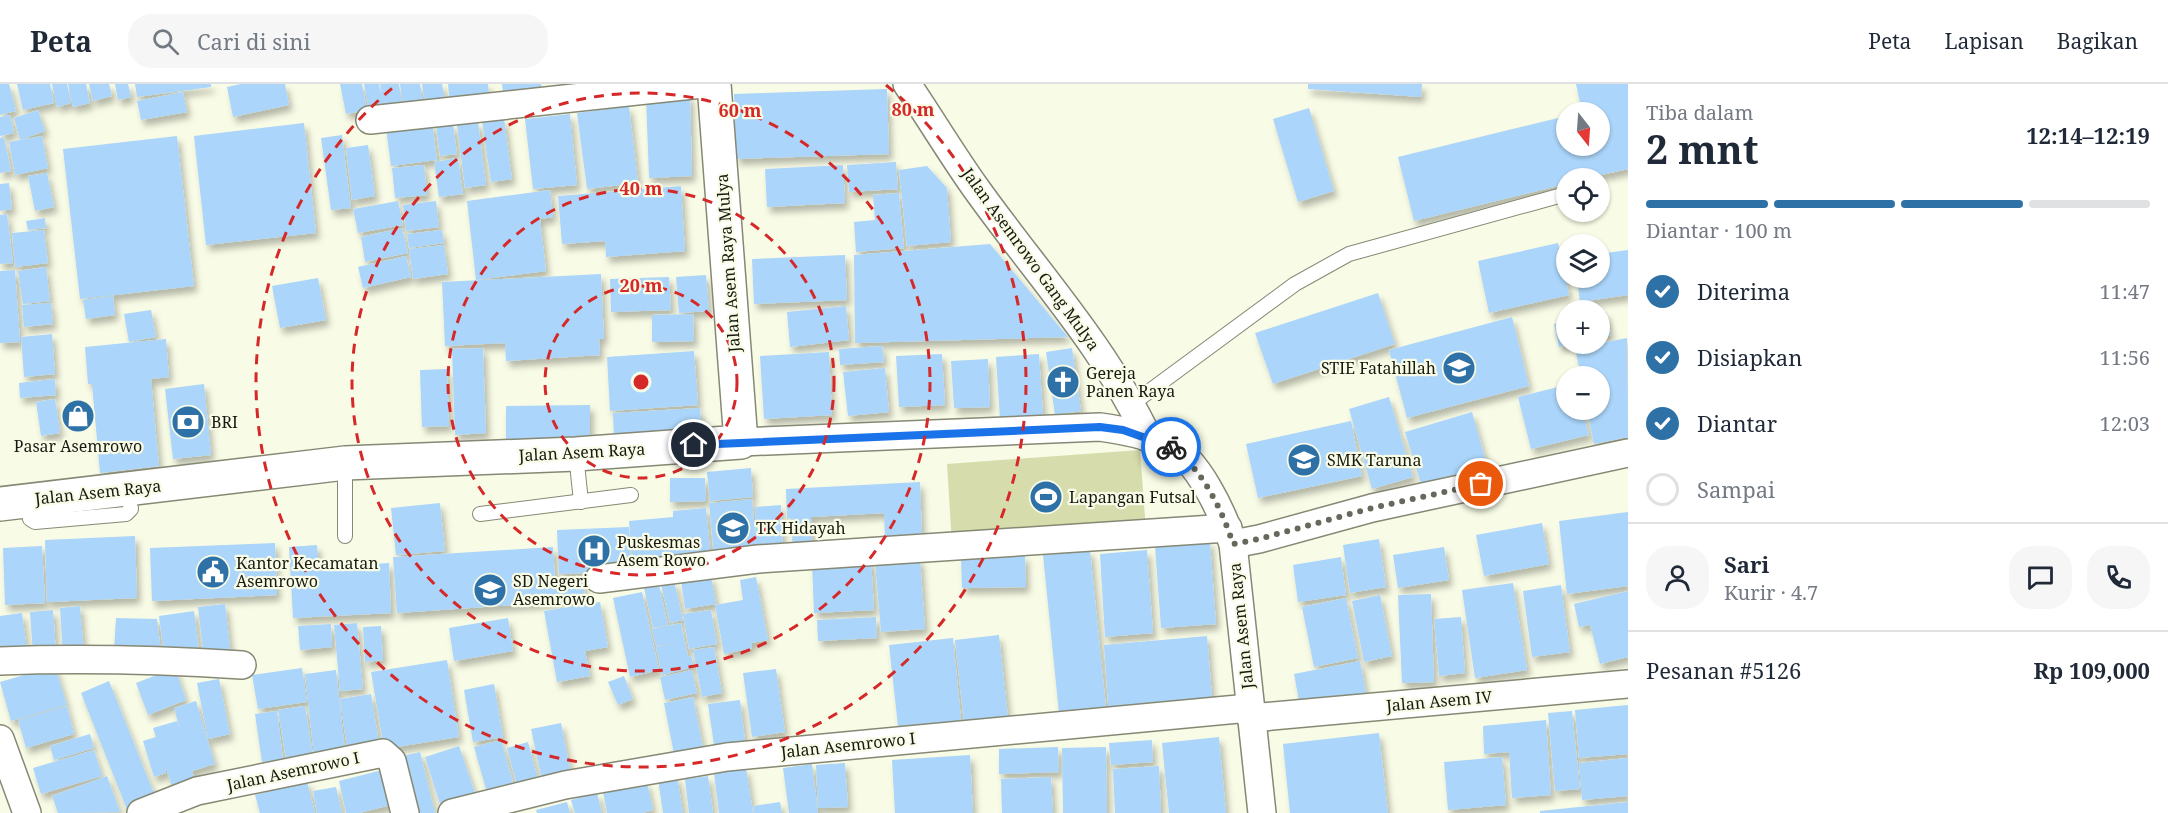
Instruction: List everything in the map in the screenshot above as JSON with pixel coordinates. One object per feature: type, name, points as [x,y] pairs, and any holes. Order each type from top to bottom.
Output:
[{"type":"street","points":[[370,120],[702,84]]},
{"type":"street","name":"Jalan Asem Raya Mulya","points":[[714,84],[741,442]]},
{"type":"street","name":"Jalan Asemrowo Gang Mulya","points":[[907,84],[975,186],[1098,350],[1132,404],[1148,438]]},
{"type":"street","name":"Jalan Asem Raya","points":[[14,502],[345,463],[576,454],[741,442],[1100,427],[1123,430],[1168,445],[1185,456],[1208,489],[1230,536],[1262,813]]},
{"type":"street","points":[[599,579],[758,559],[1230,536],[1259,539],[1372,508],[1628,453]]},
{"type":"street","points":[[0,661],[70,658],[242,664]]},
{"type":"street","name":"Jalan Asem IV","points":[[1250,713],[1628,684]]},
{"type":"street","name":"Jalan Asemrowo I","points":[[452,813],[565,784],[727,757],[1250,713]]},
{"type":"street","points":[[0,739],[27,813]]},
{"type":"street","name":"Jalan Asemrowo I","points":[[141,813],[197,791],[383,753],[392,761],[405,813]]},
{"type":"lane","points":[[1132,404],[1295,284],[1350,254],[1556,197]]},
{"type":"lane","points":[[576,454],[582,502]]},
{"type":"lane","points":[[345,463],[345,536]]},
{"type":"lane","points":[[480,514],[631,495]]},
{"type":"green space","name":"Lapangan Futsal","points":[[1140,450],[1146,531],[952,544],[947,464]]},
{"type":"building","points":[[0,84],[9,84],[16,111],[0,115]]},
{"type":"building","points":[[17,84],[50,84],[54,103],[23,110]]},
{"type":"building","points":[[52,84],[67,84],[71,103],[57,107]]},
{"type":"building","points":[[68,84],[86,84],[90,103],[73,107]]},
{"type":"building","points":[[89,84],[109,84],[112,96],[93,101]]},
{"type":"building","points":[[115,84],[128,84],[131,97],[118,100]]},
{"type":"building","points":[[135,84],[211,84],[211,87],[137,97]]},
{"type":"building","points":[[241,84],[285,84],[289,105],[233,117],[227,87]]},
{"type":"building","points":[[340,84],[362,84],[367,110],[346,114]]},
{"type":"building","points":[[364,84],[379,84],[382,100],[380,84],[399,84],[402,105],[369,112]]},
{"type":"building","points":[[400,84],[420,84],[424,108],[404,111]]},
{"type":"building","points":[[422,84],[442,84],[446,106],[426,109]]},
{"type":"building","points":[[448,84],[488,84],[490,102],[450,107]]},
{"type":"building","points":[[502,84],[541,84],[542,92],[504,98]]},
{"type":"building","points":[[1308,84],[1422,84],[1421,97],[1308,89]]},
{"type":"building","points":[[1576,84],[1628,84],[1628,169],[1610,173],[1610,168],[1556,168],[1556,186],[1414,221],[1398,157],[1556,118],[1556,156],[1610,156],[1610,102],[1580,102]]},
{"type":"building","points":[[887,89],[889,154],[736,159],[734,94]]},
{"type":"building","points":[[183,92],[187,112],[141,120],[137,101]]},
{"type":"building","points":[[690,95],[692,176],[649,178],[646,96]]},
{"type":"building","points":[[629,106],[638,183],[587,189],[577,113]]},
{"type":"building","points":[[1309,108],[1334,191],[1298,202],[1273,119]]},
{"type":"building","points":[[38,110],[45,131],[20,140],[14,118]]},
{"type":"building","points":[[570,114],[577,185],[533,189],[525,119]]},
{"type":"building","points":[[10,115],[14,133],[0,136],[0,117]]},
{"type":"building","points":[[504,119],[512,179],[491,182],[482,121]]},
{"type":"building","points":[[432,122],[437,160],[391,166],[386,128]]},
{"type":"building","points":[[478,122],[486,185],[465,188],[457,125]]},
{"type":"building","points":[[304,123],[316,233],[206,245],[194,136]]},
{"type":"building","points":[[453,124],[457,154],[440,156],[436,126]]},
{"type":"building","points":[[342,135],[351,208],[331,210],[321,138]]},
{"type":"building","points":[[42,136],[48,168],[15,175],[9,142]]},
{"type":"building","points":[[177,136],[194,286],[80,299],[63,149]]},
{"type":"building","points":[[4,137],[11,171],[0,173],[0,138]]},
{"type":"building","points":[[368,145],[375,196],[352,200],[346,148]]},
{"type":"building","points":[[458,158],[463,194],[439,197],[434,162]]},
{"type":"building","points":[[896,162],[898,189],[849,192],[847,165]]},
{"type":"building","points":[[424,165],[427,195],[395,198],[392,168]]},
{"type":"building","points":[[843,165],[845,203],[767,207],[765,169]]},
{"type":"building","points":[[927,166],[947,188],[951,242],[907,246],[899,170]]},
{"type":"building","points":[[47,173],[54,207],[35,211],[28,176]]},
{"type":"building","points":[[9,183],[12,209],[0,211],[0,184]]},
{"type":"building","points":[[681,186],[685,251],[606,257],[605,241],[562,244],[558,196]]},
{"type":"building","points":[[550,190],[553,217],[540,219],[546,271],[476,280],[467,201]]},
{"type":"building","points":[[899,193],[904,248],[856,252],[854,222],[875,220],[873,195]]},
{"type":"building","points":[[398,201],[403,225],[358,233],[353,209]]},
{"type":"building","points":[[436,201],[439,227],[406,231],[403,205]]},
{"type":"building","points":[[7,214],[13,263],[0,264],[0,215]]},
{"type":"building","points":[[45,218],[46,228],[28,230],[26,221]]},
{"type":"building","points":[[402,228],[408,253],[365,262],[361,237]]},
{"type":"building","points":[[44,230],[48,263],[15,267],[12,233]]},
{"type":"building","points":[[442,230],[444,243],[409,248],[407,234]]},
{"type":"building","points":[[1556,243],[1556,288],[1568,288],[1569,295],[1489,313],[1478,261]]},
{"type":"building","points":[[990,244],[1068,337],[855,343],[854,255]]},
{"type":"building","points":[[444,245],[448,274],[413,279],[409,249]]},
{"type":"building","points":[[1628,250],[1628,295],[1580,300],[1578,288],[1610,288],[1610,252]]},
{"type":"building","points":[[845,255],[847,300],[754,304],[752,259]]},
{"type":"building","points":[[406,256],[411,277],[363,288],[358,267]]},
{"type":"building","points":[[46,267],[50,301],[23,304],[18,271]]},
{"type":"building","points":[[15,270],[20,342],[0,343],[0,271]]},
{"type":"building","points":[[601,274],[604,339],[599,339],[600,355],[506,361],[505,343],[445,346],[442,282]]},
{"type":"building","points":[[706,275],[709,311],[679,313],[676,277]]},
{"type":"building","points":[[669,277],[671,310],[611,312],[610,279]]},
{"type":"building","points":[[318,278],[326,320],[280,328],[272,286]]},
{"type":"building","points":[[1378,293],[1395,344],[1273,384],[1255,333]]},
{"type":"building","points":[[113,296],[115,315],[86,319],[83,300]]},
{"type":"building","points":[[51,303],[53,324],[24,327],[22,305]]},
{"type":"building","points":[[846,306],[849,340],[790,347],[787,312]]},
{"type":"building","points":[[151,310],[156,337],[129,342],[124,314]]},
{"type":"building","points":[[693,314],[694,341],[652,342],[652,315]]},
{"type":"building","name":"STIE Fatahillah","points":[[1512,317],[1529,386],[1407,418],[1389,350]]},
{"type":"building","points":[[52,334],[55,374],[24,377],[21,337]]},
{"type":"building","points":[[1627,338],[1628,437],[1594,444],[1589,420],[1610,420],[1610,366],[1579,366],[1576,354],[1610,354],[1610,341]]},
{"type":"building","points":[[166,339],[169,377],[151,379],[159,466],[100,473],[92,384],[88,384],[85,347]]},
{"type":"building","points":[[882,346],[884,362],[840,365],[839,349]]},
{"type":"building","points":[[483,348],[486,433],[455,435],[452,349]]},
{"type":"building","name":"Gereja Panen Raya","points":[[1072,348],[1081,411],[1055,415],[1046,352]]},
{"type":"building","points":[[694,351],[698,405],[610,411],[607,357]]},
{"type":"building","points":[[829,352],[832,415],[764,419],[760,356]]},
{"type":"building","points":[[942,354],[945,405],[899,407],[896,356]]},
{"type":"building","points":[[1039,354],[1043,416],[1000,419],[996,357]]},
{"type":"building","points":[[988,359],[990,407],[954,408],[951,361]]},
{"type":"building","points":[[885,368],[889,412],[848,416],[843,372]]},
{"type":"building","points":[[447,369],[449,426],[422,427],[420,370]]},
{"type":"building","points":[[55,379],[56,395],[20,398],[19,383]]},
{"type":"building","name":"BRI","points":[[204,384],[211,455],[173,459],[165,389]]},
{"type":"building","points":[[1556,388],[1556,420],[1585,420],[1589,435],[1531,449],[1518,397]]},
{"type":"building","points":[[1389,397],[1413,477],[1372,489],[1349,409]]},
{"type":"building","points":[[55,399],[60,433],[41,436],[36,402]]},
{"type":"building","points":[[590,405],[590,447],[506,447],[506,406]]},
{"type":"building","points":[[700,408],[702,434],[614,439],[613,413]]},
{"type":"building","points":[[1472,412],[1487,465],[1421,484],[1405,432]]},
{"type":"building","name":"SMK Taruna","points":[[1351,421],[1362,476],[1258,498],[1246,444]]},
{"type":"building","points":[[751,468],[753,497],[710,501],[707,472]]},
{"type":"building","points":[[670,478],[705,478],[706,501],[670,502]]},
{"type":"building","points":[[920,482],[922,537],[885,539],[884,513],[811,517],[812,550],[793,551],[791,518],[787,518],[786,489]]},
{"type":"building","name":"TK Hidayah","points":[[752,499],[756,546],[755,507],[781,505],[783,550],[714,557],[709,503]]},
{"type":"building","points":[[440,503],[445,551],[396,555],[391,508]]},
{"type":"building","points":[[706,508],[711,561],[633,571],[629,521],[673,517],[673,511]]},
{"type":"building","points":[[1628,512],[1628,586],[1567,594],[1559,521]]},
{"type":"building","points":[[1542,523],[1549,564],[1484,576],[1476,535]]},
{"type":"building","name":"Puskesmas Asem Rowo","points":[[629,527],[631,571],[559,574],[557,530]]},
{"type":"building","points":[[135,536],[137,598],[47,602],[45,540]]},
{"type":"building","points":[[1379,539],[1386,587],[1350,593],[1343,545]]},
{"type":"building","points":[[1210,541],[1216,624],[1161,628],[1155,546]]},
{"type":"building","name":"Kantor Kecamatan Asemrowo","points":[[275,543],[277,595],[152,601],[150,548]]},
{"type":"building","points":[[317,545],[319,568],[389,563],[391,613],[293,618],[289,547]]},
{"type":"building","points":[[42,546],[45,603],[5,605],[3,548]]},
{"type":"building","name":"SD Negeri Asemrowo","points":[[553,547],[555,580],[583,578],[585,600],[397,613],[393,557]]},
{"type":"building","points":[[1444,547],[1449,580],[1398,588],[1393,555]]},
{"type":"building","points":[[1090,550],[1107,718],[1060,723],[1043,555]]},
{"type":"building","points":[[1147,550],[1153,633],[1105,637],[1100,554]]},
{"type":"building","points":[[1025,555],[1026,587],[962,588],[961,557]]},
{"type":"building","points":[[1341,557],[1346,595],[1298,602],[1293,565]]},
{"type":"building","points":[[920,558],[925,629],[881,632],[875,562]]},
{"type":"building","points":[[871,559],[874,610],[814,613],[812,562]]},
{"type":"building","points":[[711,576],[716,604],[685,609],[681,580]]},
{"type":"building","points":[[756,577],[768,640],[751,643],[752,648],[724,654],[715,605],[743,600],[740,580]]},
{"type":"building","points":[[674,581],[683,620],[670,623],[661,584]]},
{"type":"building","points":[[1513,583],[1527,670],[1475,678],[1462,590]]},
{"type":"building","points":[[659,585],[668,625],[653,628],[644,588]]},
{"type":"building","points":[[1561,585],[1570,652],[1532,657],[1523,591]]},
{"type":"building","points":[[1628,591],[1628,657],[1600,664],[1590,625],[1579,627],[1574,604]]},
{"type":"building","points":[[642,592],[659,670],[630,677],[613,598]]},
{"type":"building","points":[[1431,594],[1434,682],[1402,683],[1398,595]]},
{"type":"building","points":[[1380,595],[1392,656],[1364,662],[1352,601]]},
{"type":"building","points":[[1346,598],[1358,658],[1314,667],[1302,607]]},
{"type":"building","points":[[600,602],[608,647],[585,651],[590,676],[557,682],[544,611]]},
{"type":"building","points":[[225,604],[231,656],[204,659],[198,607]]},
{"type":"building","points":[[80,606],[84,654],[63,656],[60,608]]},
{"type":"building","points":[[53,610],[56,653],[33,654],[30,612]]},
{"type":"building","points":[[711,610],[717,644],[689,649],[683,614]]},
{"type":"building","points":[[194,611],[199,650],[164,655],[159,616]]},
{"type":"building","points":[[22,613],[27,651],[0,654],[0,616]]},
{"type":"building","points":[[876,617],[877,638],[818,641],[817,620]]},
{"type":"building","points":[[1461,617],[1465,673],[1439,676],[1434,619]]},
{"type":"building","points":[[116,618],[157,619],[161,653],[114,650]]},
{"type":"building","points":[[508,618],[513,651],[454,661],[449,628]]},
{"type":"building","points":[[357,623],[363,689],[340,691],[334,625]]},
{"type":"building","points":[[681,623],[688,656],[691,656],[694,667],[662,675],[656,647],[674,643],[656,646],[652,629]]},
{"type":"building","points":[[331,624],[332,647],[300,650],[298,626]]},
{"type":"building","points":[[381,626],[383,660],[365,662],[363,627]]},
{"type":"building","points":[[999,635],[1009,727],[965,732],[955,640]]},
{"type":"building","points":[[1207,636],[1213,709],[1109,718],[1104,645]]},
{"type":"building","points":[[953,638],[962,729],[899,735],[889,645]]},
{"type":"building","points":[[714,647],[722,693],[702,697],[693,650]]},
{"type":"building","points":[[447,660],[459,737],[384,749],[371,672]]},
{"type":"building","points":[[1360,661],[1367,698],[1301,712],[1294,674]]},
{"type":"building","points":[[55,666],[67,705],[11,721],[0,682]]},
{"type":"building","points":[[175,668],[186,700],[148,715],[136,683]]},
{"type":"building","points":[[302,668],[307,702],[258,709],[252,675]]},
{"type":"building","points":[[776,669],[785,732],[752,737],[743,673]]},
{"type":"building","points":[[336,670],[345,751],[314,755],[305,674]]},
{"type":"building","points":[[692,670],[697,693],[665,700],[660,677]]},
{"type":"building","points":[[624,676],[633,699],[618,705],[608,682]]},
{"type":"building","points":[[219,679],[230,734],[208,739],[197,683]]},
{"type":"building","points":[[109,681],[157,801],[128,812],[81,693]]},
{"type":"building","points":[[494,684],[503,737],[473,742],[464,690]]},
{"type":"building","points":[[371,694],[379,743],[347,748],[340,699]]},
{"type":"building","points":[[693,697],[705,758],[676,764],[664,703]]},
{"type":"building","points":[[740,700],[745,741],[714,745],[708,704]]},
{"type":"building","points":[[196,701],[215,764],[192,771],[196,783],[173,790],[165,765],[166,773],[154,777],[143,741],[156,737],[153,728],[177,721],[180,730],[174,708]]},
{"type":"building","points":[[1628,705],[1628,754],[1579,758],[1575,710]]},
{"type":"building","points":[[67,706],[74,734],[26,748],[18,720]]},
{"type":"building","points":[[305,706],[313,755],[286,759],[278,710]]},
{"type":"building","points":[[277,711],[283,759],[262,762],[255,714]]},
{"type":"building","points":[[1572,711],[1580,789],[1555,791],[1548,713]]},
{"type":"building","points":[[1546,720],[1551,795],[1512,798],[1509,752],[1484,754],[1483,726]]},
{"type":"building","points":[[561,723],[571,774],[542,780],[531,729]]},
{"type":"building","points":[[1379,733],[1388,813],[1290,813],[1283,744]]},
{"type":"building","points":[[90,734],[94,748],[54,760],[50,746]]},
{"type":"building","points":[[1219,737],[1226,813],[1169,813],[1162,743]]},
{"type":"building","points":[[501,740],[515,789],[488,796],[474,747]]},
{"type":"building","points":[[1152,740],[1153,762],[1111,765],[1109,743]]},
{"type":"building","points":[[528,742],[538,779],[517,785],[507,748]]},
{"type":"building","points":[[459,746],[477,799],[442,810],[425,757]]},
{"type":"building","points":[[1058,747],[1059,772],[999,774],[999,749]]},
{"type":"building","points":[[1106,747],[1107,813],[1063,813],[1062,748]]},
{"type":"building","points":[[94,750],[102,776],[41,794],[33,768]]},
{"type":"building","points":[[420,752],[435,813],[407,813],[394,758]]},
{"type":"building","points":[[970,755],[973,813],[895,813],[892,760]]},
{"type":"building","points":[[1502,757],[1506,805],[1448,810],[1444,762]]},
{"type":"building","points":[[1628,758],[1628,796],[1582,800],[1579,763]]},
{"type":"building","points":[[845,763],[848,807],[818,808],[816,765]]},
{"type":"building","points":[[812,764],[818,813],[789,813],[783,768]]},
{"type":"building","points":[[1159,766],[1161,813],[1115,813],[1113,769]]},
{"type":"building","points":[[390,768],[399,803],[359,813],[346,813],[339,781]]},
{"type":"building","points":[[746,768],[753,813],[719,813],[714,773]]},
{"type":"building","points":[[107,776],[120,812],[58,813],[52,796]]},
{"type":"building","points":[[677,776],[683,813],[663,813],[658,779]]},
{"type":"building","points":[[708,776],[713,813],[689,813],[685,779]]},
{"type":"building","points":[[1051,777],[1053,813],[1002,813],[1001,779]]},
{"type":"building","points":[[307,781],[315,813],[260,813],[255,795]]},
{"type":"building","points":[[647,782],[653,810],[642,813],[607,813],[603,792]]},
{"type":"building","points":[[336,787],[342,813],[317,813],[313,791]]},
{"type":"building","points":[[597,793],[602,813],[575,813],[571,800]]},
{"type":"building","points":[[567,802],[570,813],[537,813],[536,810]]},
{"type":"building","points":[[780,802],[782,813],[754,813],[753,806]]},
{"type":"building","points":[[1628,802],[1628,813],[1540,813],[1540,811]]},
{"type":"way so far","points":[[1171,447],[1185,456],[1208,489],[1228,528],[1233,544],[1372,508],[1481,484]]},
{"type":"place","name":"STIE Fatahillah","points":[[1459,368]]},
{"type":"place","name":"Gereja Panen Raya","points":[[1063,382]]},
{"type":"place","name":"Pasar Asemrowo","points":[[78,416]]},
{"type":"place","name":"BRI","points":[[188,422]]},
{"type":"place","name":"SMK Taruna","points":[[1304,460]]},
{"type":"place","name":"Lapangan Futsal","points":[[1046,497]]},
{"type":"place","name":"TK Hidayah","points":[[733,528]]},
{"type":"place","name":"Puskesmas Asem Rowo","points":[[594,551]]},
{"type":"place","name":"Kantor Kecamatan Asemrowo","points":[[213,572]]},
{"type":"place","name":"SD Negeri Asemrowo","points":[[490,590]]},
{"type":"route","points":[[694,445],[1100,427],[1123,430],[1171,447]]}]
